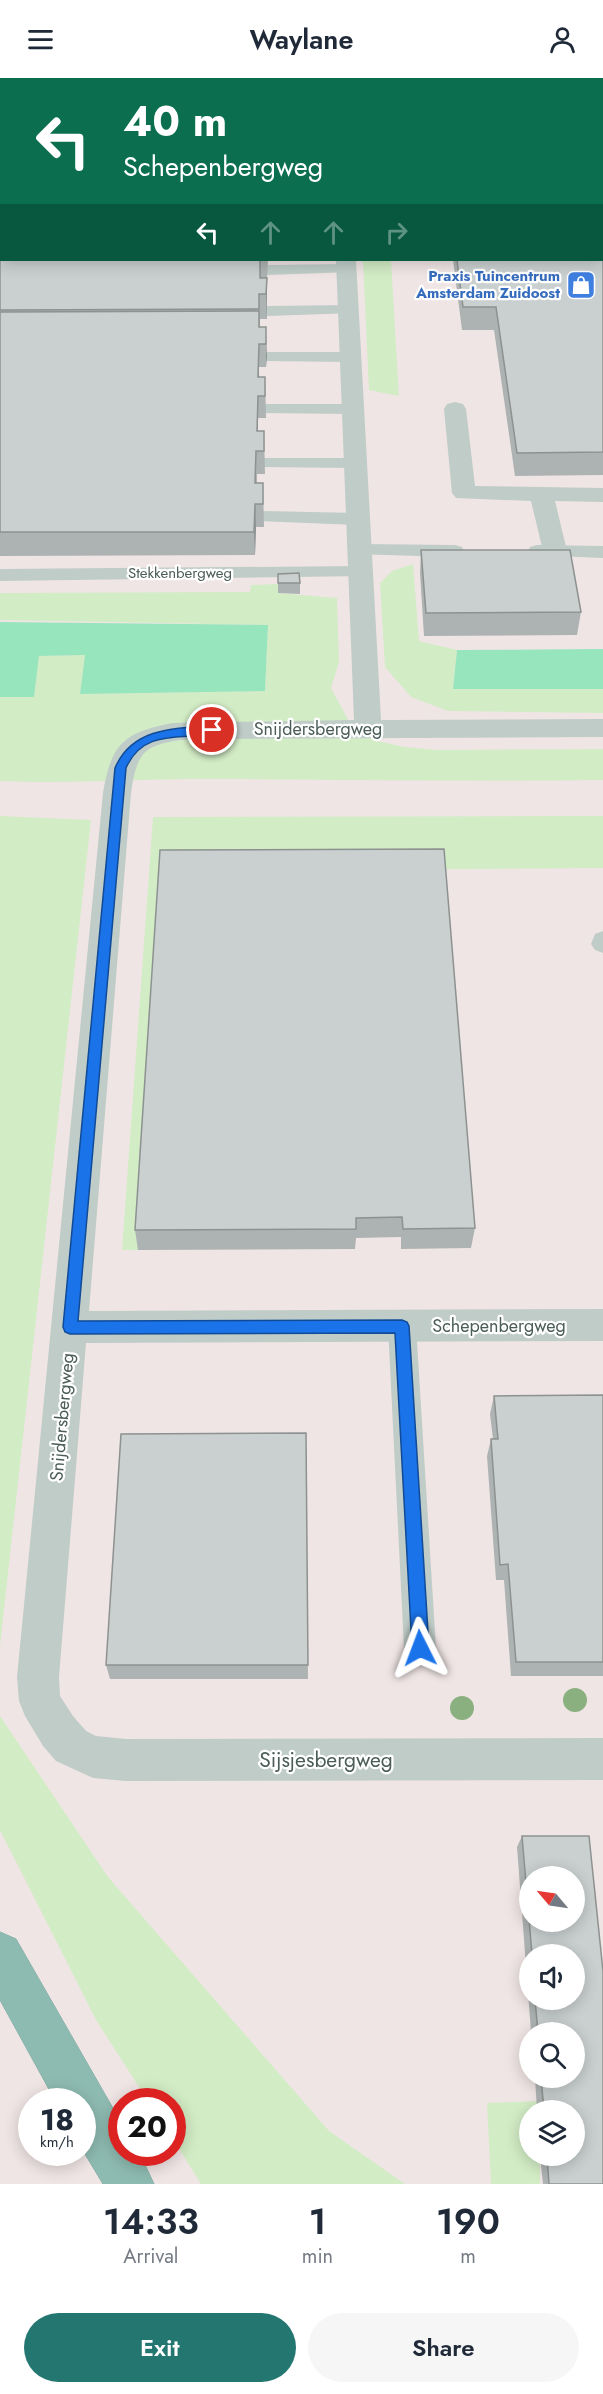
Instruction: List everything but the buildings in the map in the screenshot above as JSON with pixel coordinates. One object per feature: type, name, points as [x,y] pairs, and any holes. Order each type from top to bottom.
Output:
[{"type":"highway","points":[[0,1955],[74,2088]]},
{"type":"highway","points":[[96,2126],[130,2184]]},
{"type":"street","points":[[346,264],[368,729]]},
{"type":"street","points":[[455,409],[464,494],[603,495]]},
{"type":"street","points":[[541,494],[555,551]]},
{"type":"street","name":"Snijdersbergweg","points":[[58,1731],[40,1701],[38,1677],[117,793],[121,768],[126,755],[137,745],[171,732],[603,728]]},
{"type":"street","name":"Schepenbergweg","points":[[70,1327],[603,1325]]},
{"type":"street","name":"Sijsjesbergweg","points":[[58,1731],[71,1746],[93,1757],[126,1760],[603,1760]]},
{"type":"lane","points":[[267,270],[346,264]]},
{"type":"lane","points":[[267,310],[348,310]]},
{"type":"lane","points":[[267,357],[350,357]]},
{"type":"lane","points":[[265,409],[353,410]]},
{"type":"lane","points":[[264,463],[355,463]]},
{"type":"lane","points":[[264,517],[357,519]]},
{"type":"lane","name":"Stekkenbergweg","points":[[0,575],[360,561],[473,551]]},
{"type":"lane","points":[[520,551],[603,552]]},
{"type":"lane","points":[[402,1326],[420,1648]]},
{"type":"shaded area","points":[[0,261],[603,261],[603,2184],[0,2184]]},
{"type":"shaded area","points":[[363,261],[391,261],[399,396],[369,390]]},
{"type":"shaded area","points":[[413,564],[419,641],[457,650],[453,689],[603,689],[603,713],[448,711],[411,697],[385,667],[380,583],[392,571]]},
{"type":"shaded area","points":[[278,584],[278,593],[337,598],[339,662],[331,688],[350,723],[373,740],[404,747],[438,750],[603,749],[603,780],[0,781],[0,697],[34,697],[39,656],[85,655],[80,694],[265,691],[268,625],[0,620],[0,593],[250,592],[251,585]]},
{"type":"shaded area","points":[[0,622],[268,625],[265,691],[80,694],[85,655],[39,656],[34,697],[0,697]]},
{"type":"shaded area","points":[[603,649],[603,689],[453,689],[457,650]]},
{"type":"shaded area","points":[[0,816],[91,820],[0,1646]]},
{"type":"shaded area","points":[[603,816],[603,868],[160,871],[138,1250],[122,1250],[153,817]]},
{"type":"shaded area","points":[[0,1716],[108,1877],[329,2131],[405,2184],[201,2184],[186,2160],[186,2088],[140,2088],[96,2020],[0,1830]]},
{"type":"shaded area","points":[[519,2102],[519,2166],[540,2166],[540,2184],[491,2184],[487,2103]]},
{"type":"place","name":"Praxis Tuincentrum Amsterdam Zuidoost","points":[[581,285]]},
{"type":"route","points":[[212,730],[171,732],[153,737],[137,745],[126,755],[121,768],[70,1327],[402,1326],[420,1648]]}]
